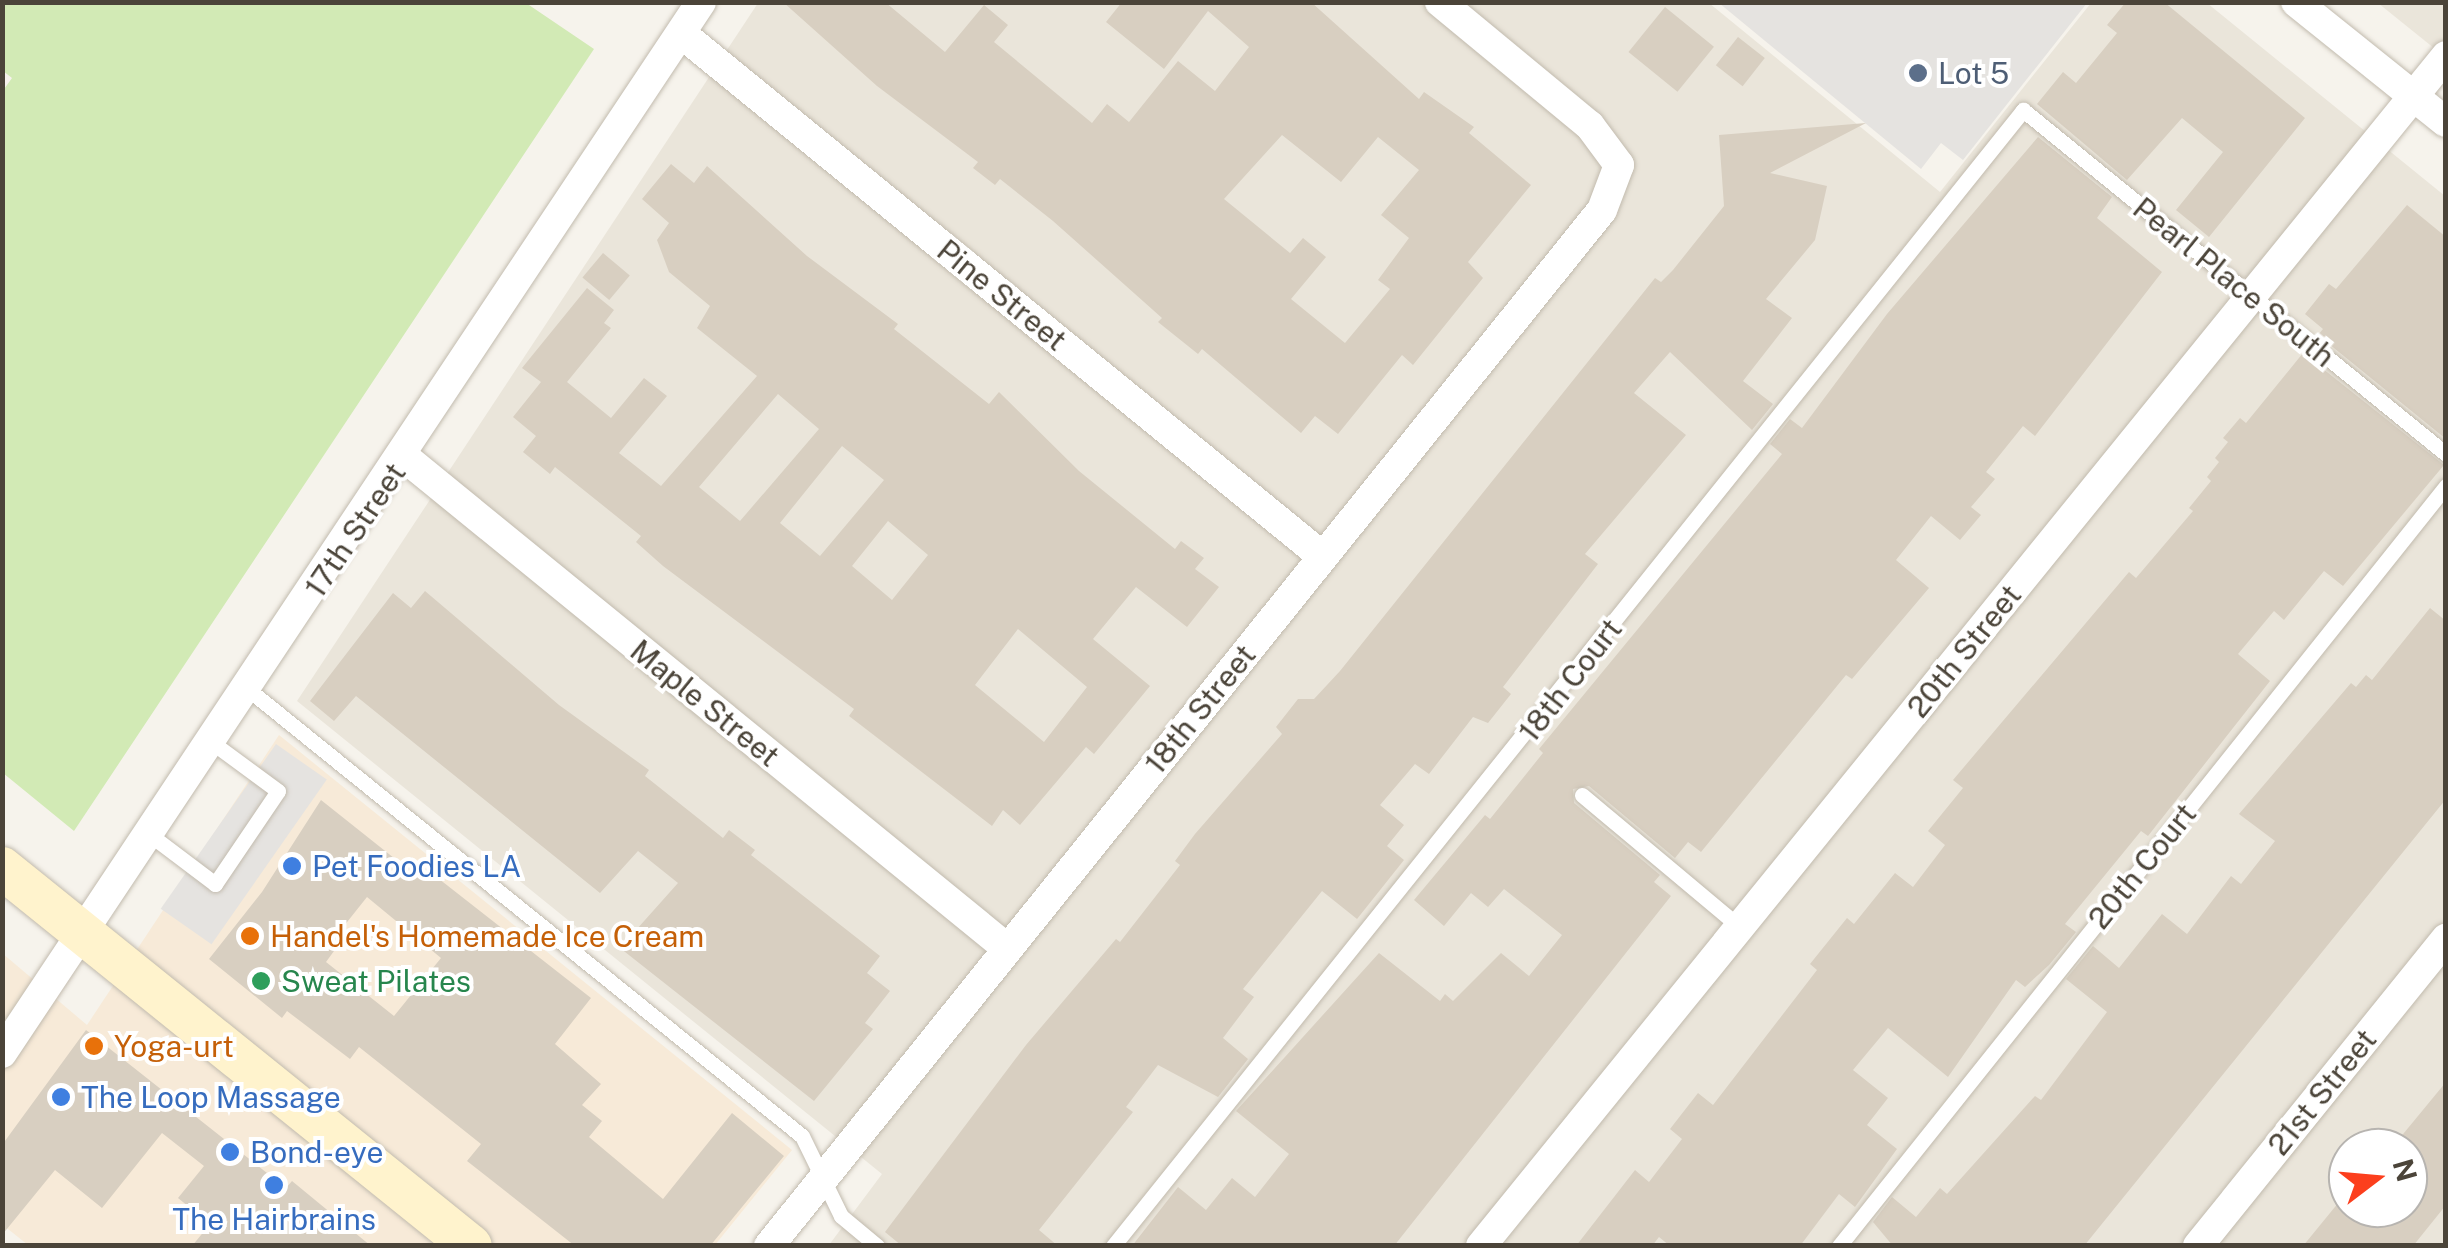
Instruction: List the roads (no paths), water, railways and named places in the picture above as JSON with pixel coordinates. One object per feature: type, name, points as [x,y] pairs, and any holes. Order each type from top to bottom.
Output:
[{"type":"street","name":"17th Street","points":[[2,1054],[404,456],[702,2]]},
{"type":"street","name":"18th Street","points":[[769,1246],[1602,210],[1620,165],[1590,126],[1440,2]]},
{"type":"street","points":[[2296,2],[2446,122]]},
{"type":"street","name":"Pine Street","points":[[682,34],[1322,556]]},
{"type":"street","name":"20th Street","points":[[1481,1246],[2446,56]]},
{"type":"street","name":"Maple Street","points":[[404,456],[1008,949]]},
{"type":"street","points":[[4,874],[84,932],[471,1246]]},
{"type":"street","name":"21st Street","points":[[2198,1246],[2446,939]]},
{"type":"lane","name":"Pearl Place South","points":[[2023,110],[2446,454]]},
{"type":"lane","name":"18th Court","points":[[1112,1246],[2023,110]]},
{"type":"lane","name":"20th Court","points":[[1838,1246],[2446,486]]},
{"type":"lane","points":[[248,690],[802,1136],[841,1216],[877,1246]]},
{"type":"lane","points":[[149,834],[215,884],[278,791],[213,743]]},
{"type":"lane","points":[[1582,795],[1740,926]]},
{"type":"place","name":"Lot 5","points":[[1918,73]]},
{"type":"place","name":"Pet Foodies LA","points":[[292,866]]},
{"type":"place","name":"Handel's Homemade Ice Cream","points":[[250,936]]},
{"type":"place","name":"Sweat Pilates","points":[[261,981]]},
{"type":"place","name":"Yoga-urt","points":[[94,1046]]},
{"type":"place","name":"The Loop Massage","points":[[61,1097]]},
{"type":"place","name":"Bond-eye","points":[[230,1152]]},
{"type":"place","name":"The Hairbrains","points":[[274,1185]]}]
